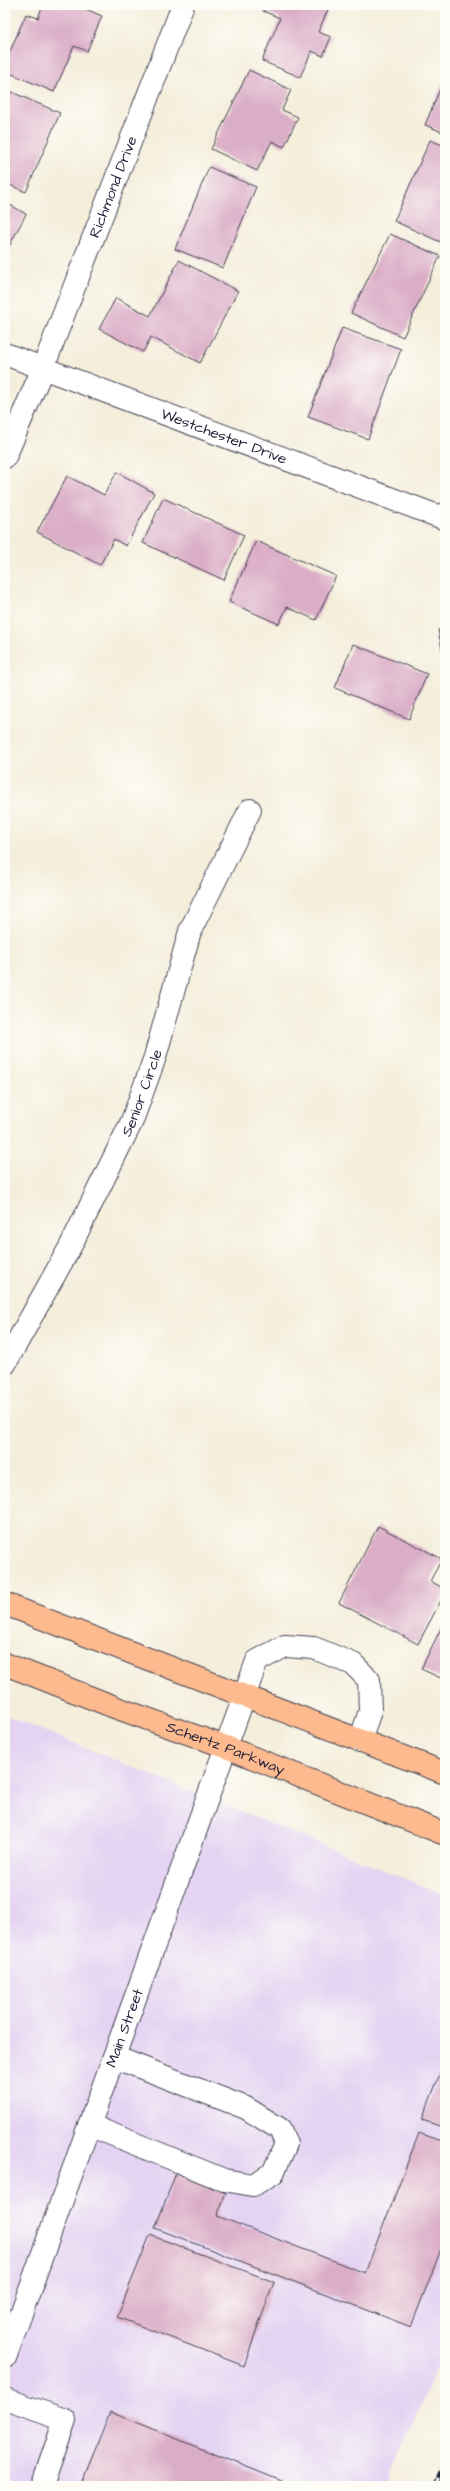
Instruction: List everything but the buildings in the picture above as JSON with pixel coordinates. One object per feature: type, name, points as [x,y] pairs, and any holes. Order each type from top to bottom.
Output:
[{"type":"main road","points":[[5,1604],[143,1655],[244,1697],[445,1773]]},
{"type":"main road","name":"Schertz Parkway","points":[[5,1664],[117,1708],[226,1747],[445,1834]]},
{"type":"street","name":"Richmond Drive","points":[[5,457],[43,368],[183,5]]},
{"type":"street","name":"Westchester Drive","points":[[5,354],[444,516]]},
{"type":"street","name":"Senior Circle","points":[[5,1364],[70,1247],[132,1121],[155,1057],[190,932],[250,810]]},
{"type":"street","name":"Main Street","points":[[5,2358],[257,1661],[285,1646],[314,1648],[353,1664],[369,1680],[370,1711],[360,1741]]},
{"type":"street","points":[[89,2125],[224,2180],[253,2185],[273,2173],[286,2144],[280,2129],[246,2108],[114,2057]]},
{"type":"street","points":[[5,2399],[65,2420],[42,2486]]},
{"type":"shaded area","points":[[5,1715],[445,1895],[445,2348],[386,2486],[5,2486]]},
{"type":"railway","points":[[435,2486],[445,2463]]}]
